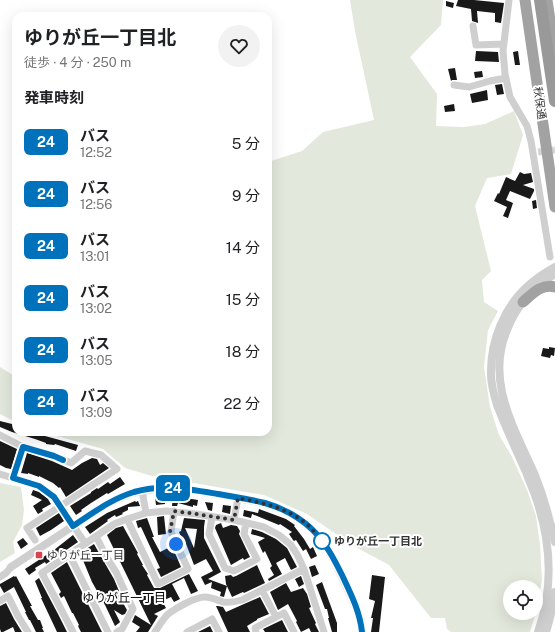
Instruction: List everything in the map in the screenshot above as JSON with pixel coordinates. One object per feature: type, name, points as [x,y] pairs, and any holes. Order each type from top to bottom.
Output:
[{"type":"highway","name":"秋保通","points":[[525,0],[555,207]]},
{"type":"highway","points":[[540,0],[555,100]]},
{"type":"highway","points":[[547,0],[555,55]]},
{"type":"highway","points":[[523,302],[545,286],[555,287]]},
{"type":"street","points":[[509,0],[503,51],[506,78],[510,97],[527,126],[535,152],[550,256]]},
{"type":"street","points":[[474,26],[476,45],[504,44]]},
{"type":"street","points":[[454,85],[469,87],[506,78]]},
{"type":"street","points":[[538,632],[542,621],[548,585],[548,555],[545,529],[536,496],[497,405],[493,391],[491,361],[497,334],[510,307],[529,284],[555,267]]},
{"type":"street","points":[[555,274],[539,285],[523,302],[510,323],[504,338],[499,367],[503,399],[509,418],[536,477],[545,502],[555,542]]},
{"type":"street","points":[[0,435],[23,447],[54,456],[71,463],[85,451],[101,455],[117,469],[27,528],[35,540]]},
{"type":"street","points":[[13,478],[23,447]]},
{"type":"street","points":[[0,474],[39,486],[54,497],[85,543]]},
{"type":"street","points":[[0,577],[14,565],[108,503],[142,490],[182,488],[264,503],[297,517],[308,525],[329,551],[348,587],[361,621],[362,632]]},
{"type":"street","points":[[142,490],[146,513]]},
{"type":"street","points":[[234,520],[238,498]]},
{"type":"street","points":[[127,519],[158,584],[188,569],[170,532],[174,511]]},
{"type":"street","points":[[73,632],[42,573],[114,524],[146,513],[174,511],[234,520],[264,527],[291,545],[304,569],[324,632]]},
{"type":"street","points":[[212,517],[209,534],[224,568],[234,571],[257,559],[244,534],[246,523]]},
{"type":"street","points":[[96,536],[116,572],[133,609],[122,629],[117,632]]},
{"type":"street","points":[[69,554],[108,632]]},
{"type":"street","points":[[0,572],[14,565]]},
{"type":"street","points":[[155,632],[167,615],[193,600],[203,597],[225,602],[242,600],[304,569]]},
{"type":"street","points":[[262,590],[276,617]]},
{"type":"street","points":[[546,632],[550,620],[555,592]]},
{"type":"street","points":[[0,601],[8,596],[28,632]]},
{"type":"street","points":[[256,632],[254,628],[284,613],[294,632]]},
{"type":"street","points":[[187,632],[212,619],[219,632]]},
{"type":"shaded area","points":[[350,0],[443,0],[441,25],[410,57],[437,94],[436,126],[464,127],[485,124],[514,111],[523,135],[511,174],[487,178],[475,206],[491,271],[482,280],[484,302],[498,311],[488,330],[484,367],[490,407],[499,435],[512,457],[527,490],[536,516],[540,544],[542,580],[503,580],[503,620],[534,620],[530,632],[451,632],[447,629],[445,618],[431,618],[389,565],[352,545],[307,514],[264,495],[152,476],[125,468],[103,449],[57,436],[272,436],[272,161],[302,151],[323,132],[374,120]]},
{"type":"shaded area","points":[[0,367],[12,374],[12,420],[0,414]]},
{"type":"shaded area","points":[[0,483],[21,487],[24,510],[22,525],[13,542],[15,553],[0,562]]},
{"type":"building","points":[[458,0],[504,3],[501,23],[495,22],[495,13],[477,11],[478,23],[472,21],[471,9],[456,6]]},
{"type":"building","points":[[446,1],[454,3],[453,8],[446,6]]},
{"type":"building","points":[[476,51],[498,52],[499,62],[475,61]]},
{"type":"building","points":[[518,51],[520,65],[515,65],[513,52]]},
{"type":"building","points":[[455,68],[457,80],[451,81],[448,69]]},
{"type":"building","points":[[482,71],[483,77],[475,78],[474,72]]},
{"type":"building","points":[[502,84],[504,94],[497,95],[495,85]]},
{"type":"building","points":[[487,90],[488,100],[472,103],[470,94]]},
{"type":"building","points":[[454,104],[455,111],[445,112],[444,106]]},
{"type":"building","points":[[520,172],[524,174],[531,173],[533,182],[523,185],[534,189],[534,191],[530,199],[510,191],[506,200],[513,203],[508,218],[503,216],[507,207],[494,201],[498,193],[499,194],[506,177],[515,181]]},
{"type":"building","points":[[536,200],[537,208],[533,209],[532,201]]},
{"type":"building","points":[[549,347],[555,348],[554,356],[551,355],[550,358],[541,356],[543,348],[549,349]]},
{"type":"building","points":[[0,421],[12,424],[12,432],[0,427]]},
{"type":"building","points":[[25,436],[45,436],[78,445],[76,451],[55,444],[46,444]]},
{"type":"building","points":[[0,441],[17,449],[11,469],[0,465]]},
{"type":"building","points":[[27,453],[52,461],[72,470],[92,458],[97,459],[100,465],[103,463],[109,468],[66,497],[60,487],[59,488],[53,483],[39,476],[21,473]]},
{"type":"building","points":[[120,477],[125,484],[91,503],[76,515],[70,506],[97,488],[98,489],[108,482],[110,484]]},
{"type":"building","points":[[33,490],[39,492],[48,499],[51,504],[42,509],[43,511],[38,514],[33,506],[42,500],[31,495]]},
{"type":"building","points":[[173,496],[198,500],[197,506],[193,505],[193,507],[178,503],[177,506],[172,506]]},
{"type":"building","points":[[155,497],[165,497],[165,504],[156,505]]},
{"type":"building","points":[[138,501],[140,506],[128,507],[128,510],[122,513],[123,514],[116,517],[115,515],[90,534],[85,527],[107,513]]},
{"type":"building","points":[[205,502],[213,503],[212,511],[208,510]]},
{"type":"building","points":[[223,505],[231,506],[230,514],[222,512]]},
{"type":"building","points":[[259,509],[286,519],[295,525],[294,526],[310,549],[313,547],[317,556],[311,559],[306,549],[303,551],[296,540],[293,540],[289,534],[292,532],[280,524],[279,525],[252,514],[251,518],[243,516],[244,510],[258,513]]},
{"type":"building","points":[[59,513],[64,521],[40,536],[36,528]]},
{"type":"building","points":[[164,516],[166,534],[158,535],[157,517]]},
{"type":"building","points":[[147,518],[154,537],[152,537],[160,552],[172,546],[181,567],[161,577],[157,569],[160,568],[141,527],[138,528],[136,521]]},
{"type":"building","points":[[184,518],[205,520],[204,538],[221,572],[208,579],[227,586],[224,597],[220,596],[221,592],[211,588],[212,582],[205,585],[201,577],[213,571],[206,559],[194,565],[185,541],[183,542],[179,532],[181,531]],"holes":[[[185,528],[197,529],[194,548]]]},
{"type":"building","points":[[221,523],[223,528],[231,525],[237,526],[240,531],[239,534],[250,557],[244,560],[243,558],[231,565],[215,528],[216,525]]},
{"type":"building","points":[[123,526],[138,553],[137,554],[142,565],[154,588],[160,588],[189,574],[198,591],[191,594],[184,578],[172,584],[180,599],[174,602],[171,597],[162,601],[166,608],[154,614],[158,616],[148,632],[136,632],[140,627],[132,622],[135,615],[151,625],[107,535],[116,528]]},
{"type":"building","points":[[252,529],[276,539],[287,548],[297,567],[291,570],[285,558],[276,563],[282,574],[269,581],[268,579],[274,575],[270,568],[272,566],[265,551],[263,553],[258,542],[265,538],[251,534]]},
{"type":"building","points":[[73,535],[78,542],[46,564],[45,562],[35,568],[36,570],[29,575],[25,569],[54,550]]},
{"type":"building","points":[[23,538],[28,544],[21,549],[17,542]]},
{"type":"building","points":[[94,544],[114,579],[127,610],[125,614],[122,615],[114,610],[120,622],[115,626],[92,582],[80,553]]},
{"type":"building","points":[[67,562],[102,632],[81,632],[64,596],[61,598],[59,594],[61,592],[51,573]]},
{"type":"building","points":[[257,565],[265,583],[232,597],[226,584],[225,576],[236,576]]},
{"type":"building","points":[[315,565],[319,574],[312,577],[309,567]]},
{"type":"building","points":[[372,575],[385,577],[379,632],[371,632],[373,618],[371,618],[375,601],[369,599]]},
{"type":"building","points":[[16,576],[38,620],[40,620],[44,632],[36,632],[14,587],[4,593],[0,586],[0,584]]},
{"type":"building","points":[[301,576],[304,584],[299,587],[295,579]]},
{"type":"building","points":[[39,578],[67,632],[57,632],[41,598],[35,581]]},
{"type":"building","points":[[322,582],[337,623],[337,632],[332,632],[327,609],[325,609],[316,585]]},
{"type":"building","points":[[286,583],[291,592],[303,588],[307,594],[311,607],[309,608],[319,632],[311,632],[309,628],[301,632],[288,604],[278,610],[270,592]]},
{"type":"building","points":[[260,597],[269,614],[257,619],[247,626],[250,632],[228,632],[216,606],[223,607],[226,612]]},
{"type":"building","points":[[6,603],[22,632],[15,632],[13,627],[1,632],[0,606]]},
{"type":"building","points":[[282,620],[288,632],[265,632],[263,629]]},
{"type":"building","points":[[210,626],[213,632],[198,632]]},
{"type":"tunnel","points":[[538,152],[555,150]]},
{"type":"bus line","name":"24","points":[[63,460],[23,447],[13,478],[39,486],[54,497],[73,526],[108,503],[136,492],[159,488],[182,488],[264,503],[297,517],[308,525],[329,551],[348,587],[361,621],[362,632]]},
{"type":"place","name":"ゆりが丘一丁目北","points":[[322,541]]},
{"type":"place","name":"ゆりが丘一丁目","points":[[39,555]]},
{"type":"district","name":"ゆりが丘一丁目","points":[[124,598]]},
{"type":"route","points":[[176,544],[170,532],[174,511],[234,520],[238,498],[264,503],[297,517],[308,525],[323,542],[322,541]]}]
